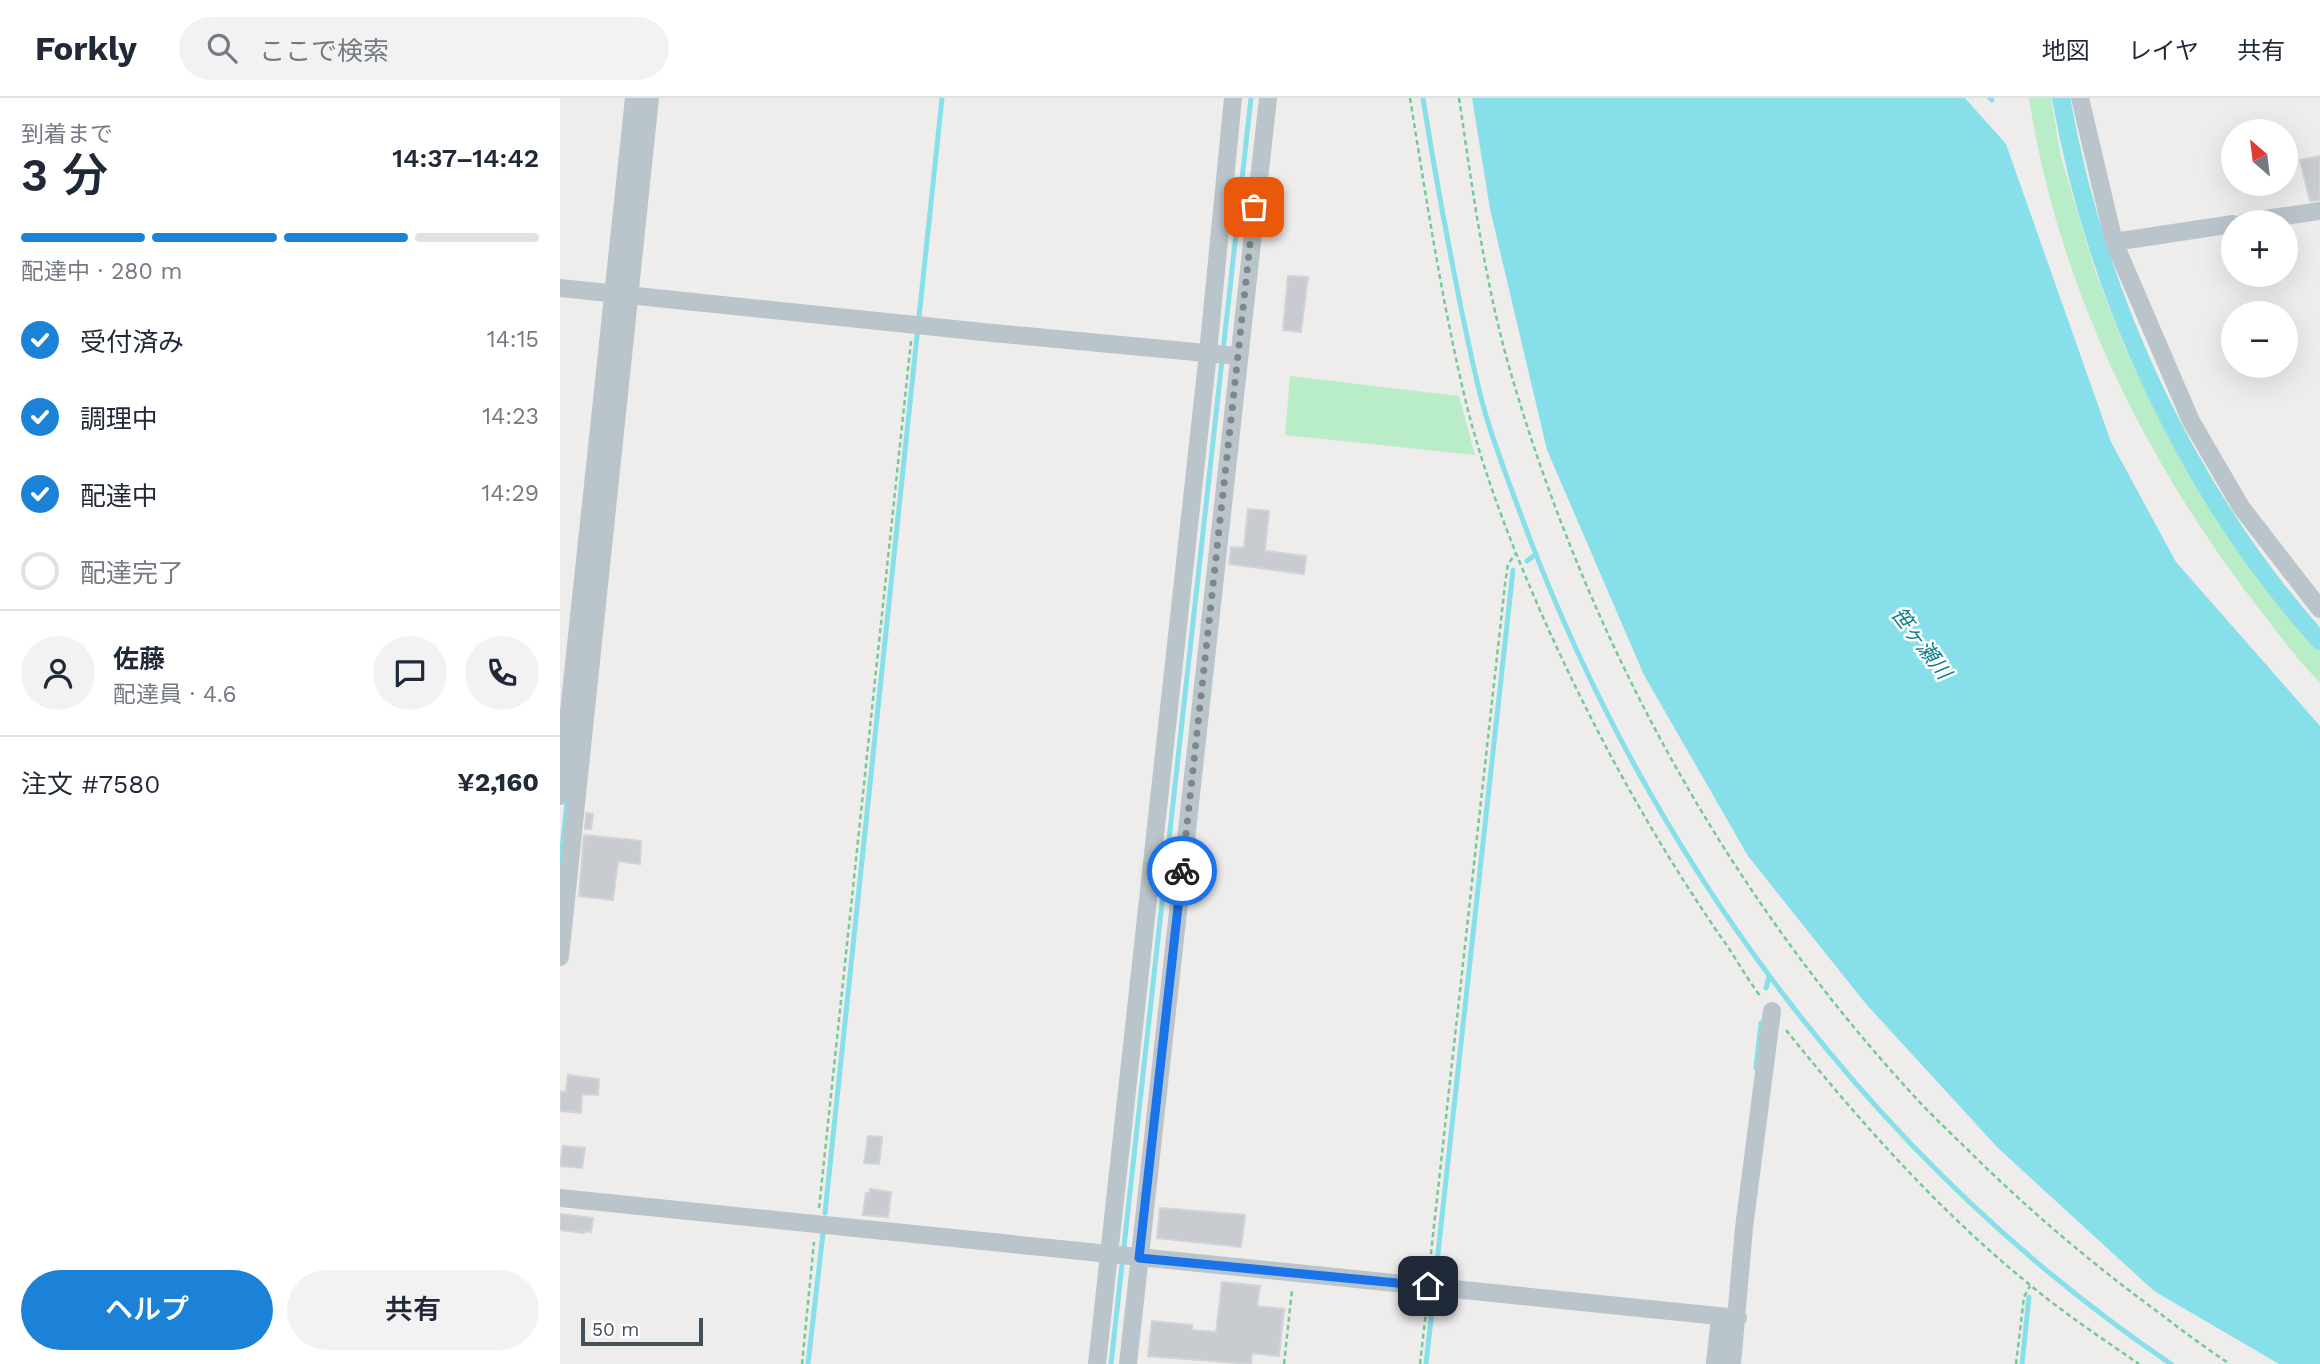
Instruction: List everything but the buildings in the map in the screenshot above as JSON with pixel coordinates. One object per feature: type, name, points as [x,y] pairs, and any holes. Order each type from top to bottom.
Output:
[{"type":"street","points":[[560,957],[621,294],[634,98]]},
{"type":"street","points":[[560,796],[621,294],[650,98]]},
{"type":"street","points":[[1128,1364],[1124,1256],[1223,355],[1233,98]]},
{"type":"street","points":[[1097,1364],[1124,1256],[1223,355],[1268,98]]},
{"type":"street","points":[[2080,98],[2114,242],[2191,421],[2241,507],[2320,609]]},
{"type":"street","points":[[2298,214],[2320,211]]},
{"type":"street","points":[[2114,242],[2221,226]]},
{"type":"street","points":[[560,288],[1223,355]]},
{"type":"street","points":[[1715,1364],[1728,1317],[1736,1307],[1772,1011]]},
{"type":"street","points":[[560,1198],[1728,1317]]},
{"type":"street","points":[[1728,1317],[1732,1364]]},
{"type":"path","points":[[1410,98],[1432,233],[1464,394],[1481,456],[1516,553],[1580,698],[1632,796],[1707,916],[1772,1011],[1838,1094],[1906,1171],[2030,1286],[2139,1364]]},
{"type":"path","points":[[1459,98],[1474,205],[1490,281],[1511,374],[1537,457],[1575,562],[1601,623],[1682,780],[1739,874],[1792,948],[1914,1096],[2013,1194],[2096,1266],[2230,1364]]},
{"type":"path","points":[[802,1364],[916,325]]},
{"type":"path","points":[[1420,1364],[1503,597],[1508,564],[1516,553]]},
{"type":"path","points":[[1284,1364],[1294,1273]]},
{"type":"path","points":[[2017,1364],[2024,1297],[2030,1286]]},
{"type":"green space","points":[[2029,98],[2051,98],[2061,157],[2095,271],[2126,350],[2162,425],[2204,498],[2247,560],[2320,649],[2320,682],[2285,643],[2212,545],[2140,426],[2083,299],[2060,233],[2042,166]]},
{"type":"green space","points":[[1290,376],[1459,396],[1475,455],[1285,435]]},
{"type":"water","name":"笹ヶ瀬川","points":[[1472,98],[1965,98],[2006,144],[2111,442],[2176,562],[2320,726],[2320,1364],[2279,1364],[2154,1291],[1998,1148],[1866,1004],[1748,856],[1644,675],[1547,450],[1490,209]]},
{"type":"waterway","points":[[825,1213],[942,98]]},
{"type":"waterway","points":[[1111,1364],[1251,98]]},
{"type":"waterway","points":[[1423,98],[1461,308],[1479,392],[1492,434],[1528,534],[1580,656],[1640,775],[1709,889],[1786,998],[1871,1101],[1964,1196],[2064,1284],[2171,1364]]},
{"type":"waterway","points":[[2061,98],[2097,245],[2153,388],[2188,456],[2228,521],[2272,583],[2320,641]]},
{"type":"waterway","points":[[1527,561],[1536,554]]},
{"type":"waterway","points":[[1435,1280],[1513,570]]},
{"type":"waterway","points":[[560,868],[568,794]]},
{"type":"waterway","points":[[1766,988],[1769,977]]},
{"type":"waterway","points":[[1756,1068],[1761,1023]]},
{"type":"waterway","points":[[808,1364],[823,1233]]},
{"type":"waterway","points":[[2022,1364],[2029,1297]]},
{"type":"waterway","points":[[1426,1364],[1433,1301]]},
{"type":"way so far","points":[[1182,871],[1254,207]]},
{"type":"route","points":[[1182,871],[1139,1258],[1428,1286]]}]
